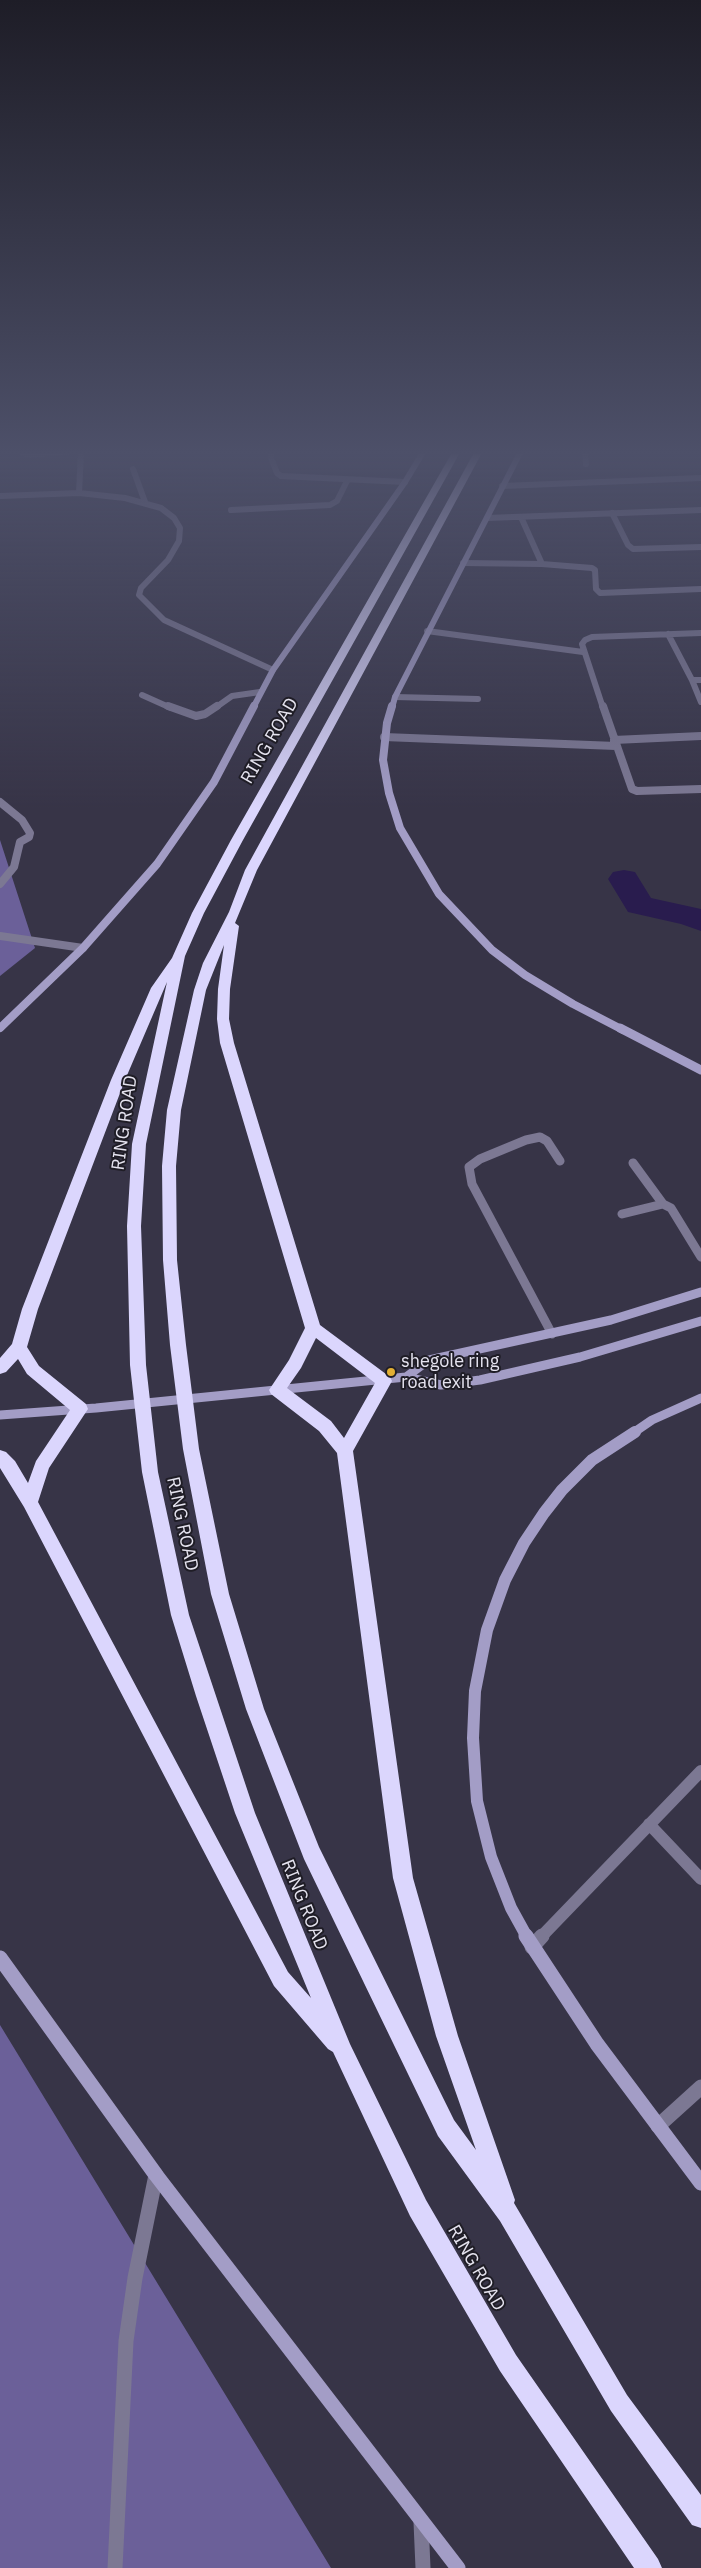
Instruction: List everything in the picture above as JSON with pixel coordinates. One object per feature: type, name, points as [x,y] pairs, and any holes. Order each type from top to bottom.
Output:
[{"type":"highway","name":"RING ROAD","points":[[390,569],[237,840],[198,913],[179,956],[139,1144],[136,1199],[138,1365],[150,1472],[180,1615],[205,1696],[245,1813],[342,2051],[418,2208],[508,2363],[649,2568]]},
{"type":"highway","name":"RING ROAD","points":[[415,569],[251,870],[235,912],[209,963],[200,990],[174,1110],[169,1166],[170,1260],[191,1448],[220,1594],[255,1709],[311,1852],[446,2128],[508,2212],[619,2403],[701,2516]]},
{"type":"highway","points":[[235,912],[224,989],[224,1019],[227,1042],[313,1328],[384,1381],[345,1451]]},
{"type":"highway","points":[[0,1368],[19,1347],[30,1309],[118,1080],[157,988],[179,956]]},
{"type":"highway","points":[[313,1328],[294,1364],[277,1390],[301,1406],[325,1426],[345,1451],[403,1878],[447,2036],[508,2212]]},
{"type":"highway","points":[[19,1347],[33,1370],[88,1409],[42,1466],[30,1502]]},
{"type":"highway","points":[[0,1457],[9,1466],[30,1502],[281,1979],[342,2051]]},
{"type":"street","points":[[159,569],[140,588],[139,595],[164,620],[273,670]]},
{"type":"street","points":[[0,1028],[83,948],[132,895],[183,828],[214,782],[273,670],[344,569]]},
{"type":"street","points":[[460,569],[395,696],[384,737],[382,760],[389,793],[400,828],[439,894],[465,924],[525,975],[573,1004],[701,1070]]},
{"type":"street","points":[[593,569],[595,570],[596,589],[600,593],[608,595],[701,589]]},
{"type":"street","points":[[427,631],[583,652]]},
{"type":"street","points":[[701,633],[592,637],[584,640],[582,644],[583,652],[632,789],[637,792],[701,789]]},
{"type":"street","points":[[668,634],[692,680],[701,702]]},
{"type":"street","points":[[692,680],[701,680]]},
{"type":"street","points":[[142,695],[188,715],[196,716],[205,714],[232,696],[241,693],[260,692]]},
{"type":"street","points":[[395,696],[478,699]]},
{"type":"street","points":[[384,737],[615,743],[701,736]]},
{"type":"street","points":[[0,802],[22,820],[30,832],[29,837],[20,842],[14,867],[0,884]]},
{"type":"street","points":[[0,936],[83,948]]},
{"type":"street","points":[[552,1334],[472,1184],[469,1166],[480,1159],[526,1140],[540,1137],[547,1141],[560,1161]]},
{"type":"street","points":[[633,1163],[663,1204],[672,1208],[701,1256]]},
{"type":"street","points":[[622,1214],[663,1204]]},
{"type":"street","points":[[406,1377],[429,1360],[611,1320],[701,1292]]},
{"type":"street","points":[[0,1415],[88,1409],[384,1381],[406,1377],[440,1385],[480,1380],[580,1357],[701,1321]]},
{"type":"street","points":[[701,1398],[652,1420],[592,1460],[562,1490],[524,1544],[506,1580],[486,1630],[475,1691],[473,1738],[477,1801],[491,1857],[511,1908],[532,1947],[597,2044],[701,2183]]},
{"type":"street","points":[[532,1947],[701,1771]]},
{"type":"street","points":[[649,1824],[701,1879]]},
{"type":"street","points":[[0,1958],[156,2175],[421,2517],[458,2568]]},
{"type":"street","points":[[658,2126],[701,2087]]},
{"type":"street","points":[[115,2568],[126,2341],[135,2278],[156,2175]]},
{"type":"street","points":[[421,2517],[423,2568]]},
{"type":"shaded area","points":[[0,840],[35,948],[0,976]]},
{"type":"shaded area","points":[[0,2025],[331,2568],[0,2568]]},
{"type":"waterway","points":[[624,879],[639,905],[691,916],[701,921]]},
{"type":"place","name":"shegole ring road exit","points":[[391,1372]]}]
